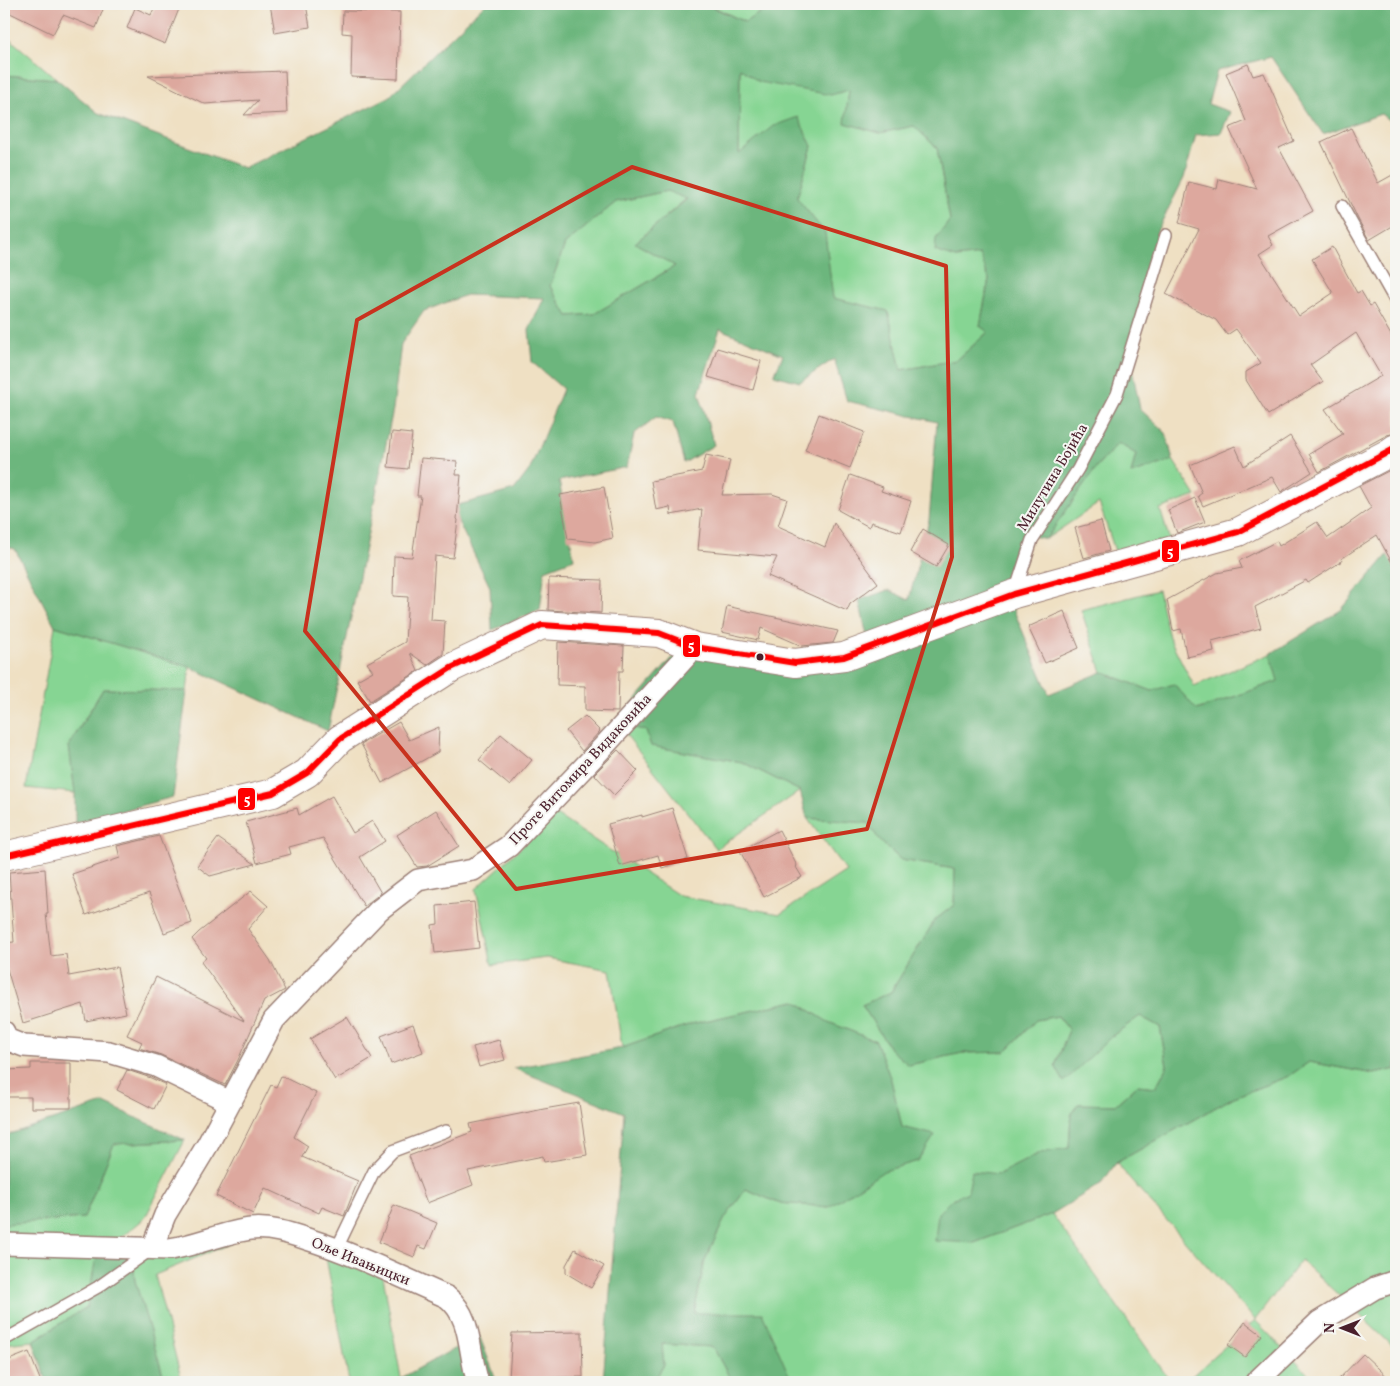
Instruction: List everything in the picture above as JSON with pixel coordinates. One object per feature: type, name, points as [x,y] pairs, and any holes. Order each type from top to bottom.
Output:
[{"type":"street","points":[[4,856],[273,793],[307,773],[340,739],[451,668],[542,625],[659,633],[695,647],[794,663],[844,657],[1014,594],[1238,532],[1396,448]]},
{"type":"street","name":"Проте Витомира Видаковића","points":[[152,1248],[165,1215],[208,1144],[274,1020],[379,910],[418,880],[472,870],[509,846],[695,647]]},
{"type":"street","points":[[4,1032],[6,1038],[24,1046],[110,1052],[156,1066],[230,1102]]},
{"type":"street","name":"Оље Ивањицки","points":[[4,1244],[170,1249],[252,1229],[270,1229],[289,1233],[337,1248],[447,1297],[455,1303],[466,1323],[474,1372],[478,1382]]},
{"type":"street","points":[[1256,1382],[1319,1322],[1375,1288],[1396,1281]]},
{"type":"lane","points":[[1342,206],[1396,302]]},
{"type":"lane","name":"Милутина Бојића","points":[[1014,594],[1032,540],[1078,469],[1117,394],[1166,234]]},
{"type":"lane","points":[[337,1248],[374,1171],[394,1151],[446,1131]]},
{"type":"lane","points":[[4,1340],[98,1287],[152,1248]]},
{"type":"highlighted area","points":[[632,167],[946,266],[952,557],[867,829],[516,889],[305,631],[357,320]]},
{"type":"green space","points":[[485,4],[710,4],[710,6],[745,22],[773,4],[1396,4],[1396,126],[1381,114],[1323,134],[1271,57],[1217,71],[1208,104],[1230,112],[1221,133],[1196,135],[1184,178],[1157,231],[1132,368],[1140,409],[1166,433],[1173,460],[1131,474],[1136,454],[1118,443],[1096,468],[1046,539],[1025,534],[1007,586],[1012,606],[1049,694],[1102,672],[1152,691],[1174,684],[1197,710],[1278,681],[1270,654],[1341,610],[1396,545],[1396,1069],[1374,1074],[1309,1062],[1289,1076],[1234,1097],[1116,1163],[1102,1183],[1052,1214],[974,1243],[935,1241],[938,1213],[952,1199],[968,1192],[972,1171],[999,1174],[1040,1153],[1069,1148],[1071,1114],[1078,1104],[1115,1105],[1137,1085],[1156,1087],[1167,1066],[1160,1027],[1140,1016],[1112,1036],[1064,1082],[1055,1066],[1069,1030],[1058,1016],[1036,1020],[1005,1052],[962,1053],[909,1065],[891,1050],[862,1005],[891,992],[935,920],[954,905],[955,869],[901,860],[880,841],[868,823],[807,818],[800,791],[742,762],[651,746],[646,731],[616,722],[676,654],[787,670],[848,641],[867,636],[859,600],[889,590],[909,600],[929,520],[937,422],[847,401],[834,359],[800,382],[774,375],[783,355],[720,329],[699,393],[714,445],[684,463],[673,422],[656,417],[634,434],[627,467],[559,481],[574,559],[545,570],[540,610],[492,630],[490,587],[451,507],[514,490],[530,469],[563,389],[532,362],[529,330],[544,298],[466,295],[424,311],[401,344],[393,409],[328,731],[190,667],[55,626],[15,549],[4,546],[4,75],[57,79],[98,113],[244,168],[389,97]],"holes":[[[740,68],[759,82],[831,95],[849,90],[845,123],[880,133],[914,126],[937,148],[950,220],[936,239],[935,251],[956,258],[980,255],[989,279],[980,326],[988,332],[957,360],[901,370],[888,311],[833,298],[825,233],[797,198],[812,146],[798,117],[773,126],[739,154]],[[667,191],[687,199],[635,243],[675,266],[594,314],[568,316],[550,286],[565,244],[616,202]]]},
{"type":"green space","points":[[710,4],[773,4],[745,22]]},
{"type":"green space","points":[[4,34],[57,79],[4,75]]},
{"type":"green space","points":[[740,67],[849,89],[846,123],[880,133],[914,126],[937,148],[950,220],[936,239],[956,258],[980,255],[989,279],[980,326],[988,332],[957,360],[901,370],[888,311],[832,298],[825,233],[797,198],[812,146],[739,155]]},
{"type":"green space","points":[[667,191],[687,198],[635,243],[675,266],[594,314],[568,316],[550,286],[565,244],[616,202]]},
{"type":"green space","points":[[1118,443],[1136,454],[1131,474],[1173,460],[1196,496],[1160,509],[1170,541],[1116,554],[1099,503],[1046,539],[1096,468]]},
{"type":"green space","points":[[1158,590],[1169,637],[1194,686],[1270,654],[1279,681],[1196,710],[1174,684],[1152,691],[1102,672],[1081,610]]},
{"type":"green space","points":[[55,626],[190,667],[187,691],[103,689],[69,745],[75,793],[26,788]]},
{"type":"green space","points":[[103,689],[187,691],[173,797],[75,823],[75,793],[69,746]]},
{"type":"green space","points":[[616,722],[646,731],[651,746],[742,762],[800,791],[716,849]]},
{"type":"green space","points":[[556,815],[680,896],[780,914],[846,871],[807,818],[868,823],[880,841],[901,860],[955,869],[954,905],[935,920],[891,992],[862,1005],[891,1050],[909,1065],[962,1053],[1005,1052],[1036,1020],[1058,1016],[1069,1030],[1055,1066],[1112,1036],[1140,1016],[1160,1027],[1167,1066],[1156,1087],[1137,1085],[1115,1105],[1078,1104],[1071,1114],[1069,1148],[1040,1153],[999,1174],[972,1172],[969,1192],[952,1199],[974,1243],[1052,1214],[1171,1382],[776,1382],[788,1375],[694,1313],[705,1260],[725,1218],[746,1189],[778,1203],[829,1207],[884,1170],[918,1161],[902,1127],[891,1080],[876,1041],[828,1022],[795,1001],[691,1024],[622,1048],[610,970],[547,958],[492,965],[476,889]]},
{"type":"green space","points":[[795,1001],[828,1022],[876,1041],[891,1080],[902,1127],[935,1135],[918,1161],[884,1171],[829,1207],[778,1203],[746,1189],[725,1218],[705,1260],[694,1313],[762,1313],[789,1375],[776,1382],[732,1382],[713,1347],[662,1344],[664,1365],[653,1382],[603,1382],[624,1113],[513,1068],[622,1048],[691,1024]]},
{"type":"green space","points":[[1309,1062],[1374,1074],[1396,1069],[1396,1349],[1301,1260],[1255,1320],[1116,1163],[1234,1097],[1289,1076]]},
{"type":"green space","points":[[104,1103],[185,1140],[114,1144],[84,1218],[4,1224],[4,1136]]},
{"type":"green space","points":[[185,1140],[145,1218],[96,1258],[87,1307],[33,1341],[4,1344],[4,1224],[84,1218],[114,1144]]},
{"type":"green space","points":[[234,1242],[155,1275],[182,1382],[165,1382],[135,1281],[132,1256]]},
{"type":"green space","points":[[325,1252],[382,1270],[401,1378],[408,1382],[349,1382]]},
{"type":"green space","points":[[132,1256],[135,1281],[165,1382],[47,1382],[33,1341],[87,1307],[96,1258]]},
{"type":"green space","points":[[1255,1320],[1316,1382],[1185,1382]]},
{"type":"green space","points":[[479,1335],[497,1382],[408,1382],[401,1378]]},
{"type":"green space","points":[[661,1344],[713,1347],[732,1382],[653,1382],[664,1365]]},
{"type":"building","points":[[4,4],[105,4],[96,28],[63,15],[53,34],[4,10]]},
{"type":"building","points":[[156,4],[181,4],[165,44],[127,28],[135,8],[151,15]]},
{"type":"building","points":[[270,4],[306,4],[310,27],[275,33]]},
{"type":"building","points":[[343,11],[400,12],[398,79],[351,77],[352,34],[342,33]]},
{"type":"building","points":[[1248,64],[1253,76],[1264,73],[1294,141],[1279,148],[1313,211],[1268,236],[1273,245],[1259,254],[1299,316],[1333,293],[1312,259],[1332,247],[1357,293],[1361,291],[1370,306],[1373,304],[1396,344],[1396,433],[1387,435],[1319,472],[1309,454],[1343,434],[1325,409],[1381,376],[1356,333],[1310,365],[1323,382],[1268,415],[1246,380],[1246,372],[1261,363],[1236,329],[1227,335],[1216,320],[1166,294],[1199,229],[1179,223],[1189,182],[1217,189],[1219,179],[1257,189],[1229,128],[1246,121],[1226,73]]},
{"type":"building","points":[[285,71],[287,113],[244,115],[258,100],[205,104],[148,76]]},
{"type":"building","points":[[1351,128],[1378,183],[1396,173],[1396,224],[1369,240],[1321,142]]},
{"type":"building","points":[[717,348],[761,361],[753,390],[708,377]]},
{"type":"building","points":[[819,414],[864,432],[850,468],[805,450]]},
{"type":"building","points":[[392,432],[412,434],[408,469],[388,467]]},
{"type":"building","points":[[1290,436],[1312,472],[1281,492],[1272,477],[1203,506],[1198,496],[1202,493],[1190,465],[1235,446],[1244,466]]},
{"type":"building","points":[[706,455],[730,460],[722,495],[772,494],[787,499],[778,526],[825,547],[834,523],[878,583],[850,604],[847,611],[768,576],[777,557],[698,550],[702,509],[671,515],[670,507],[656,510],[651,481],[702,471]]},
{"type":"building","points":[[421,458],[457,461],[456,475],[461,475],[453,558],[435,556],[431,620],[445,621],[443,654],[427,665],[410,653],[418,671],[370,701],[357,680],[373,671],[367,663],[405,642],[408,597],[393,596],[394,556],[412,557],[421,496],[417,496]]},
{"type":"building","points":[[1396,467],[1396,570],[1377,535],[1308,583],[1306,580],[1255,607],[1261,628],[1212,641],[1214,651],[1187,657],[1181,629],[1173,631],[1167,600],[1217,573],[1242,568],[1239,561],[1277,541],[1279,546],[1317,522],[1328,538],[1371,508],[1359,486]]},
{"type":"building","points":[[850,475],[883,487],[881,491],[911,501],[901,532],[871,522],[869,527],[838,510]]},
{"type":"building","points":[[604,487],[613,538],[595,542],[568,539],[560,495]]},
{"type":"building","points":[[1195,498],[1205,522],[1177,533],[1168,510]]},
{"type":"building","points":[[1101,521],[1109,551],[1084,558],[1075,528]]},
{"type":"building","points":[[923,529],[949,545],[936,567],[910,552]]},
{"type":"building","points":[[549,578],[602,580],[601,613],[548,610]]},
{"type":"building","points":[[727,606],[838,631],[833,643],[802,646],[761,628],[758,640],[722,632]]},
{"type":"building","points":[[1064,611],[1079,648],[1045,663],[1028,627]]},
{"type":"building","points":[[558,642],[624,646],[623,671],[619,671],[618,712],[585,711],[585,686],[557,685]]},
{"type":"building","points":[[585,716],[600,731],[582,751],[566,731]]},
{"type":"building","points":[[399,722],[409,740],[439,727],[438,752],[382,783],[361,744]]},
{"type":"building","points":[[501,734],[532,760],[510,786],[479,760]]},
{"type":"building","points":[[618,750],[638,771],[614,795],[594,774]]},
{"type":"building","points":[[332,796],[353,833],[372,821],[385,841],[360,857],[381,893],[364,906],[323,838],[289,847],[291,854],[257,863],[246,822],[297,808],[299,815]]},
{"type":"building","points":[[672,808],[688,859],[662,868],[658,855],[620,866],[608,824]]},
{"type":"building","points":[[436,810],[459,846],[427,866],[417,867],[397,835]]},
{"type":"building","points":[[779,830],[802,877],[764,897],[740,851]]},
{"type":"building","points":[[159,836],[192,923],[164,933],[149,893],[86,915],[72,874],[120,858],[117,846]]},
{"type":"building","points":[[218,838],[255,864],[210,876],[197,866]]},
{"type":"building","points":[[45,869],[48,914],[46,914],[51,956],[66,954],[69,976],[117,967],[126,1013],[86,1021],[83,1004],[23,1023],[7,969],[4,970],[4,943],[14,942],[9,872]]},
{"type":"building","points":[[251,891],[268,906],[248,929],[270,960],[285,990],[264,1001],[225,1085],[161,1055],[139,1048],[142,1042],[127,1035],[156,977],[244,1021],[201,962],[206,958],[192,939]]},
{"type":"building","points":[[474,902],[479,948],[435,953],[432,925],[438,924],[437,906]]},
{"type":"building","points":[[347,1017],[372,1058],[335,1080],[310,1039]]},
{"type":"building","points":[[413,1024],[423,1052],[391,1064],[381,1036]]},
{"type":"building","points":[[499,1040],[505,1060],[479,1067],[473,1047]]},
{"type":"building","points":[[31,1063],[71,1063],[71,1108],[31,1108],[31,1097],[4,1097],[4,1070],[31,1069]]},
{"type":"building","points":[[127,1070],[166,1085],[154,1109],[117,1090]]},
{"type":"building","points":[[281,1076],[316,1093],[294,1137],[308,1146],[302,1157],[358,1181],[344,1216],[322,1207],[319,1213],[265,1188],[253,1214],[216,1196],[271,1085],[276,1087]]},
{"type":"building","points":[[579,1103],[587,1155],[544,1162],[543,1156],[468,1171],[473,1185],[427,1203],[409,1156],[472,1132],[470,1124]]},
{"type":"building","points":[[394,1205],[437,1223],[426,1249],[418,1246],[414,1257],[379,1242]]},
{"type":"building","points":[[575,1249],[604,1266],[591,1288],[566,1273],[566,1265]]},
{"type":"building","points":[[1245,1322],[1262,1335],[1245,1357],[1228,1345]]},
{"type":"building","points":[[582,1332],[583,1377],[509,1378],[512,1333]]},
{"type":"building","points":[[29,1352],[41,1382],[4,1382],[4,1362]]},
{"type":"building","points":[[1363,1354],[1393,1382],[1336,1382]]},
{"type":"transit line","name":"5","points":[[4,856],[273,793],[307,773],[340,739],[451,668],[542,625],[659,633],[695,647],[795,663],[844,657],[1014,594],[1238,532],[1396,448]]}]
